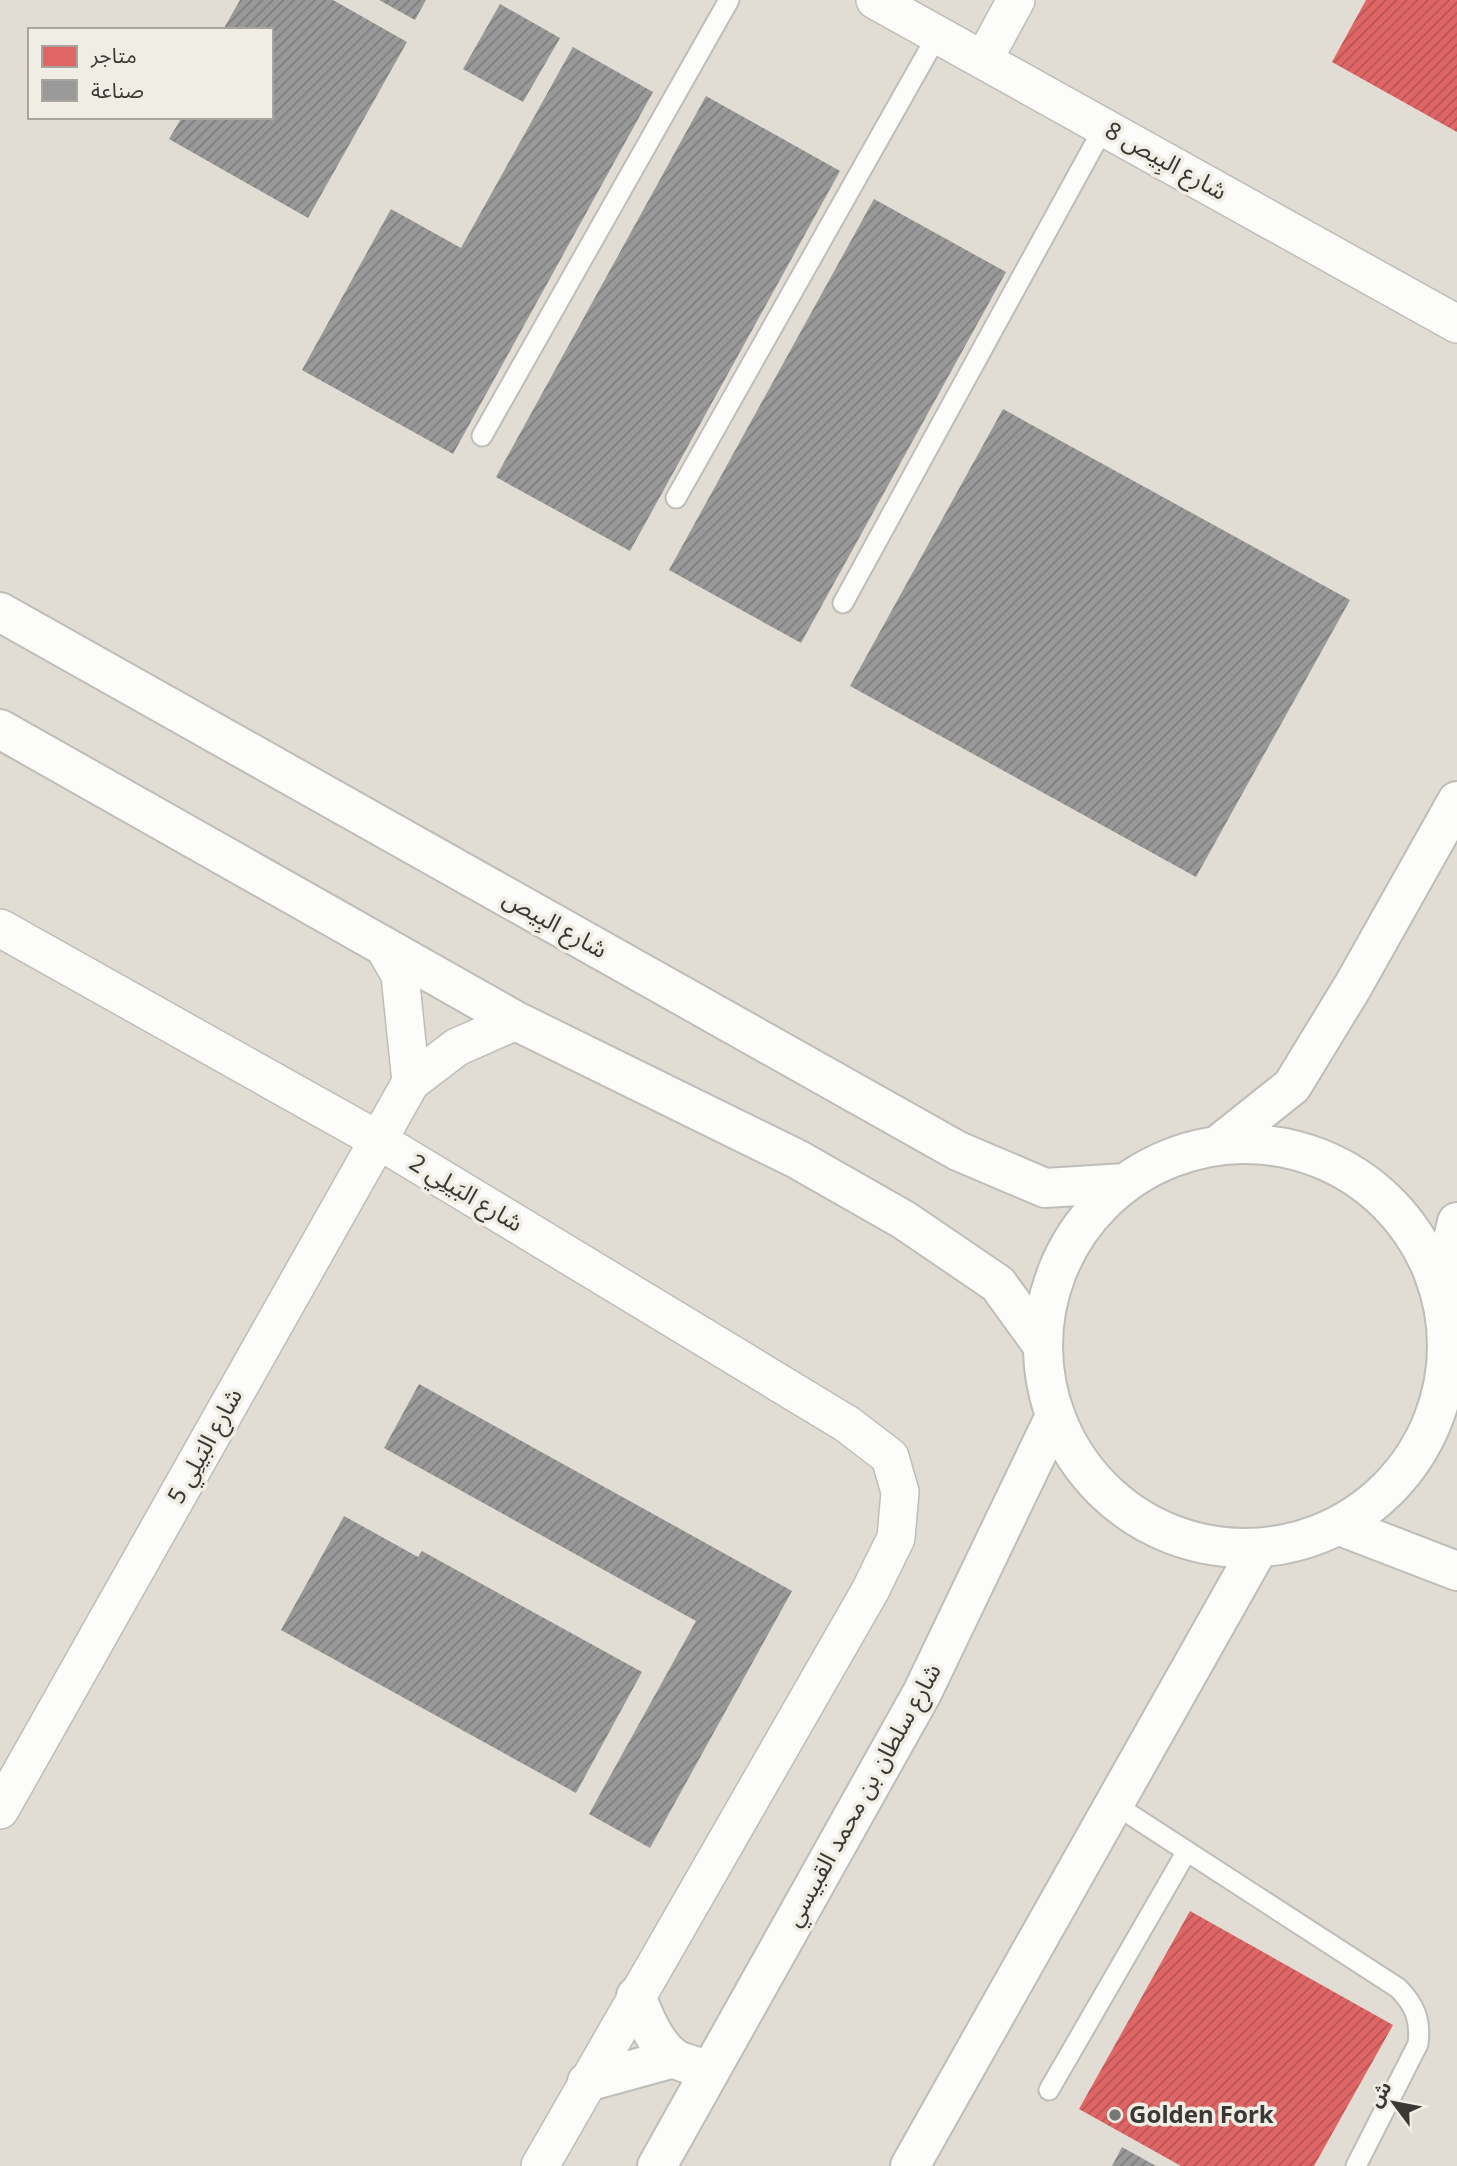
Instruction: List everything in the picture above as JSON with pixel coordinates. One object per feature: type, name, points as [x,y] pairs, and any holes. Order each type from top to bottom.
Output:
[{"type":"main road","name":"شارع البِيص","points":[[0,611],[958,1151],[1045,1188],[1125,1183]]},
{"type":"main road","points":[[0,729],[516,1021],[797,1159],[904,1220],[998,1284],[1043,1346]]},
{"type":"main road","points":[[1219,1145],[1292,1086],[1353,986],[1457,801]]},
{"type":"main road","points":[[1441,1290],[1417,1237],[1380,1193],[1332,1161],[1276,1145],[1219,1145],[1170,1158],[1125,1183],[1097,1209],[1074,1238],[1057,1272],[1046,1308],[1043,1346],[1055,1416],[1079,1462],[1114,1501],[1157,1529],[1207,1545],[1258,1549],[1300,1541],[1340,1525],[1386,1492],[1422,1445],[1450,1397],[1441,1290],[1457,1222]]},
{"type":"main road","name":"شارع سلطان بن محمد القبيسي","points":[[657,2166],[922,1693],[1055,1416]]},
{"type":"main road","points":[[1340,1525],[1457,1571]]},
{"type":"main road","points":[[910,2166],[1258,1549]]},
{"type":"main road","points":[[636,1996],[658,2040],[674,2058],[711,2070]]},
{"type":"main road","points":[[587,2082],[674,2058]]},
{"type":"street","name":"شارع البِيص 8","points":[[875,0],[1457,324]]},
{"type":"street","points":[[984,59],[1016,0]]},
{"type":"street","name":"شارع البَيلِي 2","points":[[0,928],[378,1140],[846,1424],[890,1457],[900,1492],[896,1538],[870,1591],[636,1996]]},
{"type":"street","points":[[384,947],[400,975],[411,1082]]},
{"type":"street","name":"شارع البَيلِي 5","points":[[0,1810],[411,1082],[457,1047],[516,1021]]},
{"type":"street","points":[[540,2166],[636,1996]]},
{"type":"lane","points":[[482,436],[729,0]]},
{"type":"lane","points":[[676,498],[938,34]]},
{"type":"lane","points":[[843,603],[1104,127]]},
{"type":"lane","points":[[1114,1804],[1398,1988],[1409,1999],[1417,2012],[1420,2028],[1418,2044],[1356,2166]]},
{"type":"lane","points":[[1049,2090],[1187,1851]]},
{"type":"shaded area","points":[[0,0],[1457,0],[1457,2166],[0,2166]]},
{"type":"building: متاجر","points":[[1366,0],[1457,0],[1457,132],[1332,62]]},
{"type":"building: متاجر","points":[[1190,1911],[1393,2025],[1314,2166],[1181,2166],[1079,2109]]},
{"type":"building: صناعة","points":[[240,0],[333,0],[407,42],[308,218],[169,139],[181,119],[273,119],[273,28],[224,28]]},
{"type":"building: صناعة","points":[[379,0],[426,0],[415,20]]},
{"type":"building: صناعة","points":[[500,4],[560,38],[523,102],[463,69]]},
{"type":"building: صناعة","points":[[573,47],[653,92],[453,454],[302,370],[391,209],[461,248]]},
{"type":"building: صناعة","points":[[706,96],[840,171],[630,551],[496,477]]},
{"type":"building: صناعة","points":[[874,199],[1006,272],[801,643],[669,570]]},
{"type":"building: صناعة","points":[[1003,409],[1350,600],[1196,877],[850,686]]},
{"type":"building: صناعة","points":[[419,1384],[792,1591],[650,1848],[589,1814],[696,1621],[384,1448]]},
{"type":"building: صناعة","points":[[344,1516],[418,1557],[422,1551],[642,1672],[576,1793],[281,1630]]},
{"type":"building: صناعة","points":[[1122,2147],[1156,2166],[1112,2166]]},
{"type":"place","name":"Golden Fork","points":[[1115,2115]]}]
